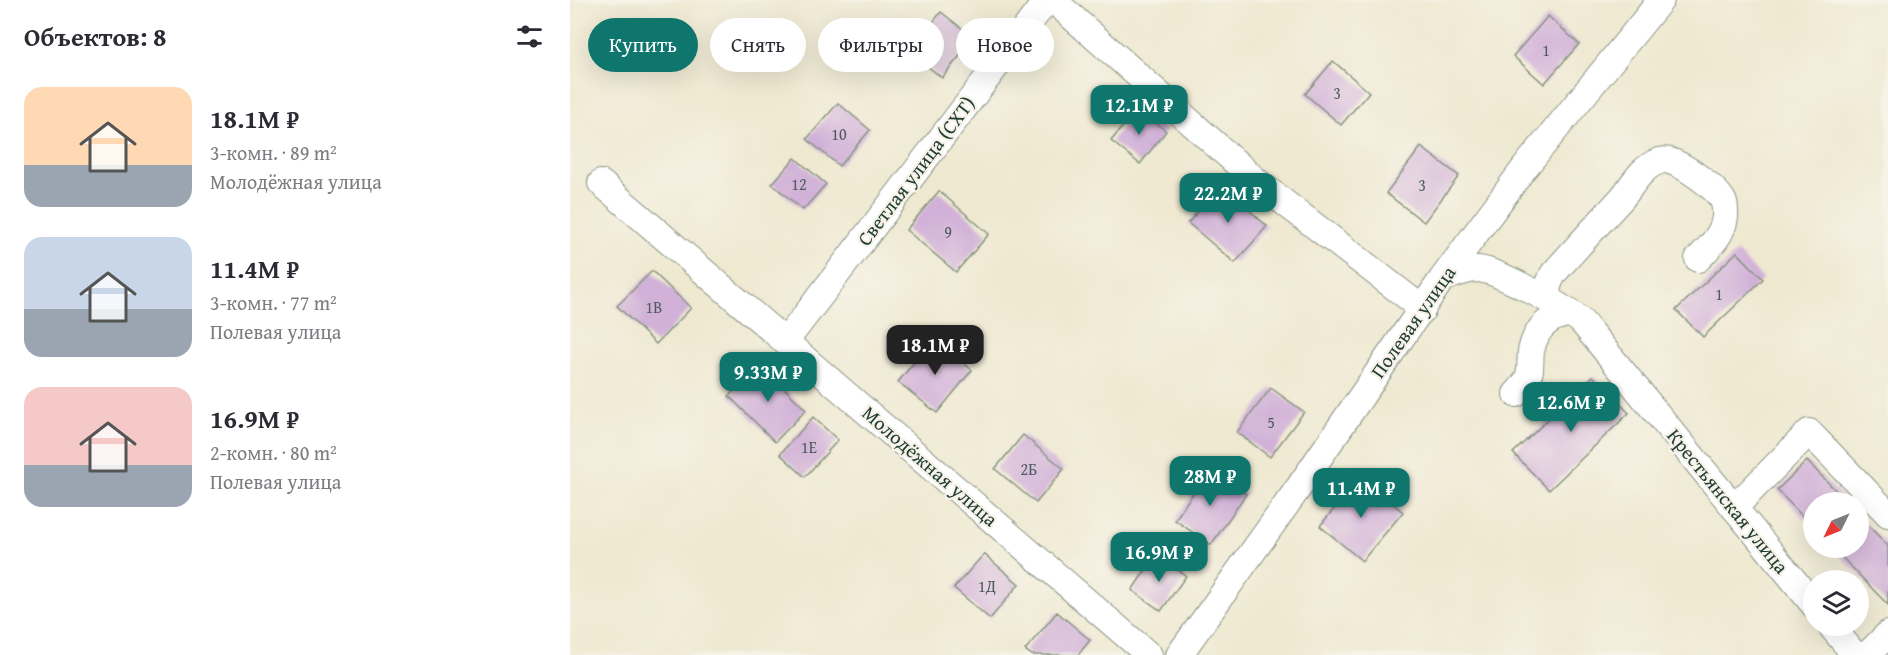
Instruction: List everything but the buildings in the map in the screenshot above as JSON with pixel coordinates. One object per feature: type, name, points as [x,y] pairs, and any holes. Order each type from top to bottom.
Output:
[{"type":"street","name":"Светлая улица (СХТ)","points":[[785,342],[1047,0]]},
{"type":"street","points":[[1053,0],[1259,183],[1423,309]]},
{"type":"street","name":"Полевая улица","points":[[1179,655],[1442,279],[1526,166],[1661,0]]},
{"type":"street","points":[[1549,300],[1547,288],[1553,274],[1642,172],[1662,160],[1670,161],[1700,179],[1714,189],[1724,202],[1723,225],[1719,236],[1698,259]]},
{"type":"street","name":"Молодёжная улица","points":[[601,183],[1149,655]]},
{"type":"street","name":"Крестьянская улица","points":[[1442,279],[1464,271],[1477,269],[1488,271],[1549,300],[1582,322],[1803,592]]},
{"type":"street","points":[[1516,394],[1529,377],[1531,352],[1541,329],[1555,316],[1572,314]]},
{"type":"street","points":[[1734,508],[1809,432],[1888,514]]},
{"type":"street","points":[[1868,655],[1888,634]]},
{"type":"street","points":[[1839,636],[1855,655]]}]
